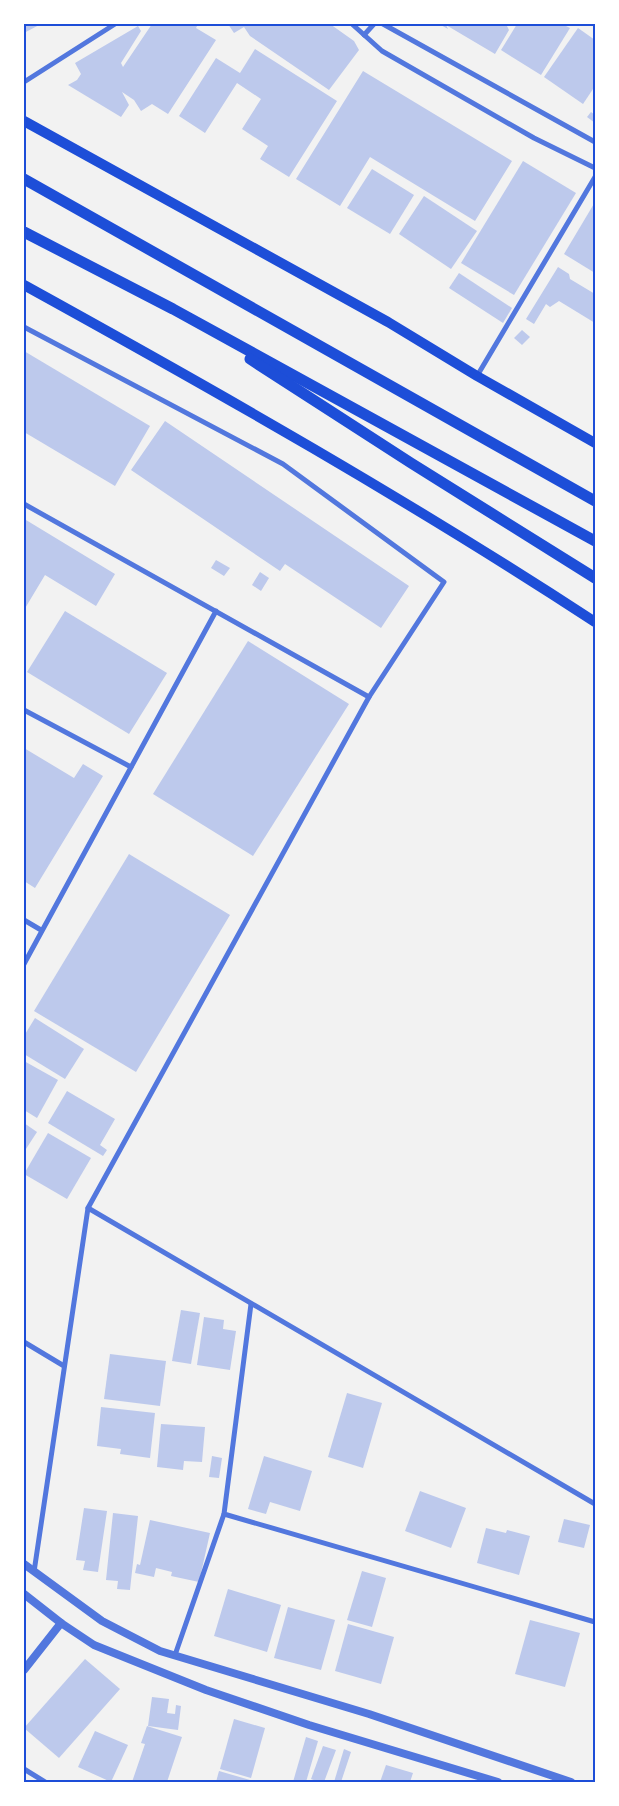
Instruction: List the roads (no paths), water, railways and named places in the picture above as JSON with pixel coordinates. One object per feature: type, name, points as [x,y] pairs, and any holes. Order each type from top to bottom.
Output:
[{"type":"highway","points":[[24,179],[595,501]]},
{"type":"highway","points":[[24,232],[173,309],[595,541]]},
{"type":"highway","points":[[173,309],[411,463],[595,578]]},
{"type":"main road","points":[[24,121],[388,322],[476,376],[595,443]]},
{"type":"main road","points":[[24,285],[295,437],[522,574],[595,622]]},
{"type":"street","points":[[24,82],[115,24]]},
{"type":"street","points":[[352,24],[382,51],[534,138],[595,168]]},
{"type":"street","points":[[364,36],[374,24]]},
{"type":"street","points":[[383,24],[595,142]]},
{"type":"street","points":[[476,376],[595,177]]},
{"type":"street","points":[[24,327],[283,464],[444,582],[368,697],[88,1208],[34,1572]]},
{"type":"street","points":[[24,504],[368,697]]},
{"type":"street","points":[[24,964],[216,612]]},
{"type":"street","points":[[24,710],[131,768]]},
{"type":"street","points":[[24,920],[41,930]]},
{"type":"street","points":[[88,1208],[595,1504]]},
{"type":"street","points":[[175,1655],[224,1514],[251,1304]]},
{"type":"street","points":[[24,1342],[64,1366]]},
{"type":"street","points":[[224,1514],[595,1622]]},
{"type":"street","points":[[24,1564],[102,1621],[160,1651],[369,1714],[571,1782]]},
{"type":"street","points":[[24,1594],[61,1623],[94,1645],[206,1690],[309,1725],[498,1782]]},
{"type":"street","points":[[24,1670],[61,1623]]},
{"type":"street","points":[[24,1769],[45,1782]]}]
